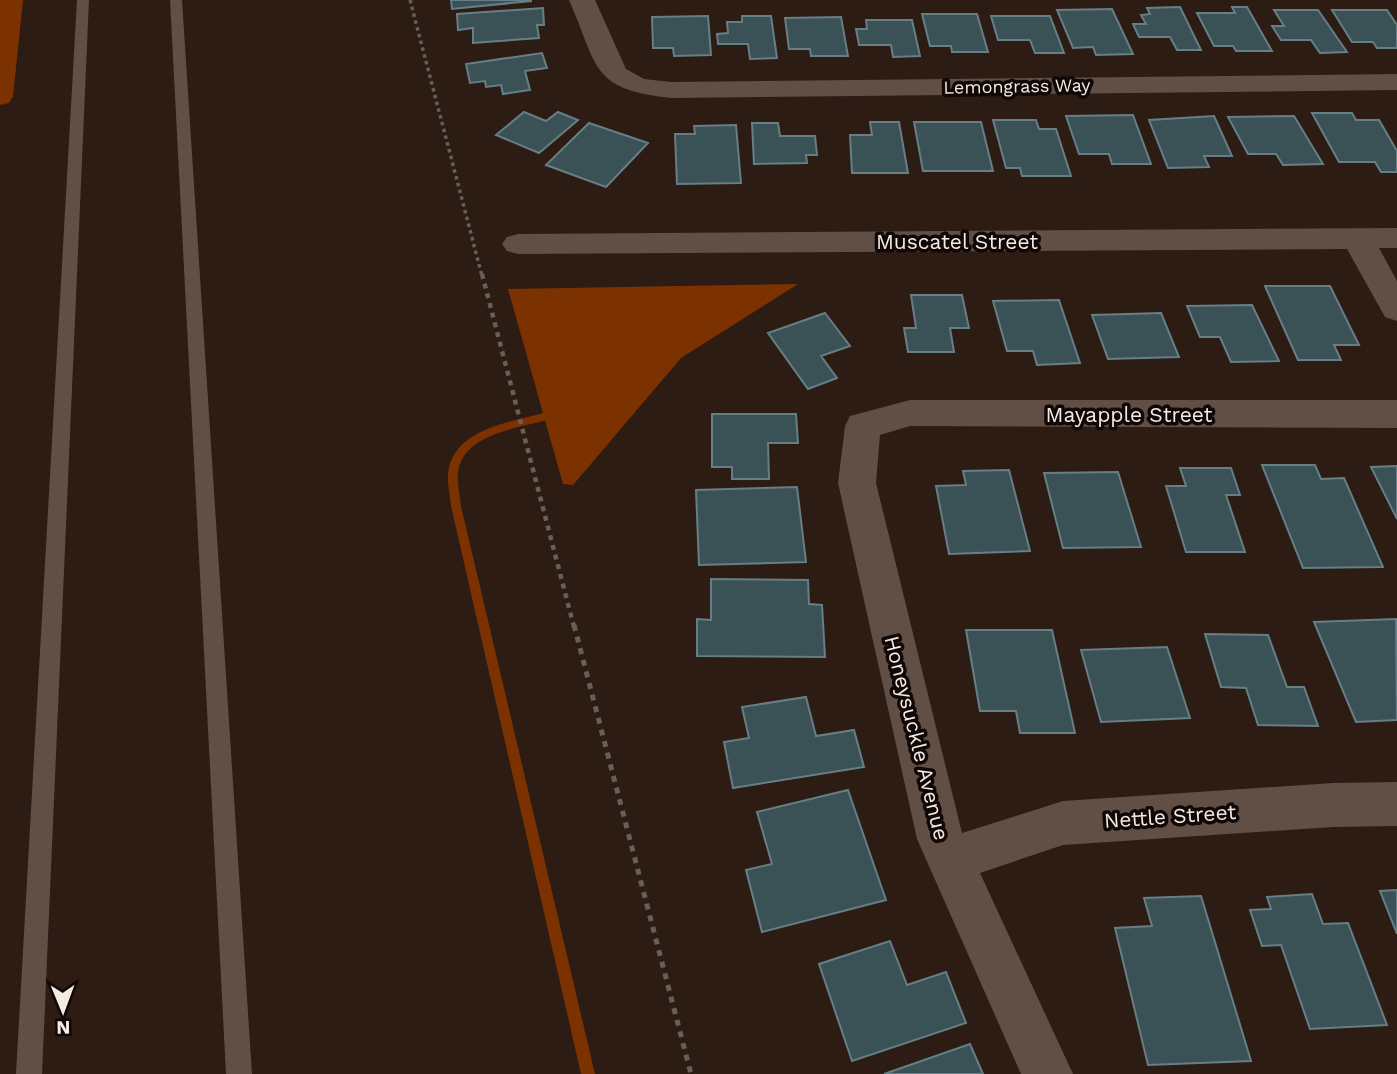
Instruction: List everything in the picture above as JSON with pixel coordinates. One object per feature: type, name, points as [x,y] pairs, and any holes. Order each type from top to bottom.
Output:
[{"type":"street","name":"Lemongrass Way","points":[[582,0],[615,74],[637,86],[685,90],[1397,82]]},
{"type":"street","name":"Muscatel Street","points":[[518,244],[1397,238]]},
{"type":"street","points":[[1357,239],[1397,309]]},
{"type":"street","name":"Mayapple Street","points":[[863,426],[910,413],[1397,414]]},
{"type":"street","name":"Honeysuckle Avenue","points":[[863,426],[857,483],[940,839],[1047,1074]]},
{"type":"street","name":"Nettle Street","points":[[950,860],[1063,823],[1334,805],[1397,804]]},
{"type":"lane","points":[[29,1074],[82,0]]},
{"type":"lane","points":[[176,0],[239,1074]]},
{"type":"path","points":[[410,0],[691,1074]]},
{"type":"shaded area","points":[[798,284],[681,358],[573,485],[563,484],[508,289]]},
{"type":"building","points":[[451,0],[531,0],[531,1],[452,9]]},
{"type":"building","points":[[1180,7],[1201,50],[1177,50],[1170,37],[1139,37],[1133,24],[1146,24],[1141,15],[1150,14],[1147,8]]},
{"type":"building","points":[[1232,7],[1247,7],[1272,51],[1236,51],[1233,46],[1214,46],[1197,13],[1235,13]]},
{"type":"building","points":[[543,8],[544,25],[537,25],[539,38],[473,43],[473,28],[458,30],[457,14]]},
{"type":"building","points":[[1112,9],[1133,54],[1096,55],[1093,47],[1073,48],[1057,10]]},
{"type":"building","points":[[1274,10],[1318,10],[1347,52],[1320,53],[1311,40],[1281,40],[1272,26],[1284,26]]},
{"type":"building","points":[[1332,10],[1387,10],[1397,25],[1397,48],[1377,48],[1373,42],[1352,42]]},
{"type":"building","points":[[922,14],[977,14],[988,52],[952,52],[951,46],[930,46]]},
{"type":"building","points":[[708,16],[711,55],[674,56],[673,48],[653,48],[652,17]]},
{"type":"building","points":[[742,16],[771,16],[777,58],[750,59],[748,44],[718,44],[717,34],[728,33],[727,22],[742,22]]},
{"type":"building","points":[[991,16],[1050,16],[1064,53],[1035,53],[1030,40],[998,40]]},
{"type":"building","points":[[841,17],[848,56],[811,56],[810,49],[789,49],[785,18]]},
{"type":"building","points":[[866,20],[912,20],[920,56],[893,57],[891,45],[859,45],[856,29],[867,29]]},
{"type":"building","points":[[542,53],[547,68],[525,71],[530,90],[503,94],[501,85],[486,87],[485,81],[470,83],[466,64]]},
{"type":"building","points":[[524,112],[546,121],[558,112],[578,120],[539,153],[496,135]]},
{"type":"building","points":[[1312,113],[1352,113],[1356,120],[1379,120],[1397,151],[1397,172],[1381,172],[1375,162],[1339,162]]},
{"type":"building","points":[[1133,115],[1151,164],[1112,164],[1109,154],[1079,154],[1066,116]]},
{"type":"building","points":[[1214,116],[1232,156],[1204,156],[1209,167],[1168,168],[1149,120]]},
{"type":"building","points":[[1294,116],[1323,164],[1283,165],[1276,154],[1248,154],[1228,117]]},
{"type":"building","points":[[993,120],[1036,120],[1039,129],[1056,129],[1071,176],[1022,176],[1020,168],[1006,168]]},
{"type":"building","points":[[870,122],[899,122],[908,173],[852,173],[850,135],[872,135]]},
{"type":"building","points":[[914,122],[981,122],[993,171],[923,171]]},
{"type":"building","points":[[589,123],[648,143],[606,187],[546,165]]},
{"type":"building","points":[[752,123],[778,123],[780,136],[815,136],[817,155],[806,155],[807,163],[754,164]]},
{"type":"building","points":[[736,125],[741,183],[677,184],[675,134],[695,134],[694,126]]},
{"type":"building","points":[[1265,286],[1330,286],[1359,345],[1334,345],[1341,360],[1298,360]]},
{"type":"building","points":[[911,295],[962,295],[969,328],[950,328],[954,352],[908,352],[904,328],[916,328]]},
{"type":"building","points":[[1059,300],[1080,363],[1037,365],[1033,351],[1007,351],[993,301]]},
{"type":"building","points":[[1252,305],[1279,361],[1231,362],[1220,337],[1200,337],[1187,306]]},
{"type":"building","points":[[825,313],[850,346],[821,356],[837,378],[808,389],[768,333]]},
{"type":"building","points":[[1161,313],[1179,357],[1108,359],[1092,315]]},
{"type":"building","points":[[712,414],[796,414],[798,443],[768,443],[769,479],[732,479],[732,467],[712,467]]},
{"type":"building","points":[[1262,465],[1315,465],[1321,479],[1344,478],[1383,567],[1303,568]]},
{"type":"building","points":[[1397,466],[1397,519],[1371,467]]},
{"type":"building","points":[[1180,468],[1231,468],[1240,495],[1226,495],[1245,552],[1186,552],[1166,486],[1186,486]]},
{"type":"building","points":[[1009,470],[1030,551],[949,554],[936,486],[966,485],[963,471]]},
{"type":"building","points":[[1118,472],[1141,547],[1063,548],[1044,473]]},
{"type":"building","points":[[797,487],[806,562],[699,565],[696,490]]},
{"type":"building","points":[[711,579],[808,580],[809,604],[822,605],[825,657],[697,656],[697,619],[711,620]]},
{"type":"building","points":[[1396,619],[1397,720],[1356,722],[1314,622]]},
{"type":"building","points":[[966,630],[1052,630],[1075,733],[1020,733],[1016,711],[980,711]]},
{"type":"building","points":[[1205,634],[1268,635],[1287,687],[1304,687],[1318,726],[1258,725],[1246,688],[1221,687]]},
{"type":"building","points":[[1167,647],[1190,718],[1101,722],[1081,650]]},
{"type":"building","points":[[806,697],[816,736],[854,730],[864,767],[733,788],[724,742],[749,738],[742,707]]},
{"type":"building","points":[[848,790],[886,900],[762,932],[746,870],[772,864],[757,812]]},
{"type":"building","points":[[1397,890],[1397,934],[1380,891]]},
{"type":"building","points":[[1312,894],[1323,924],[1348,923],[1387,1025],[1310,1029],[1281,945],[1262,946],[1250,910],[1271,909],[1267,897]]},
{"type":"building","points":[[1201,896],[1251,1061],[1148,1065],[1115,928],[1152,926],[1144,898]]},
{"type":"building","points":[[890,941],[907,985],[946,972],[966,1023],[852,1061],[819,964]]},
{"type":"building","points":[[970,1044],[983,1074],[884,1074]]},
{"type":"waterway","points":[[0,97],[11,0]]},
{"type":"waterway","points":[[544,417],[504,427],[468,445],[454,468],[453,482],[456,506],[588,1074]]}]
